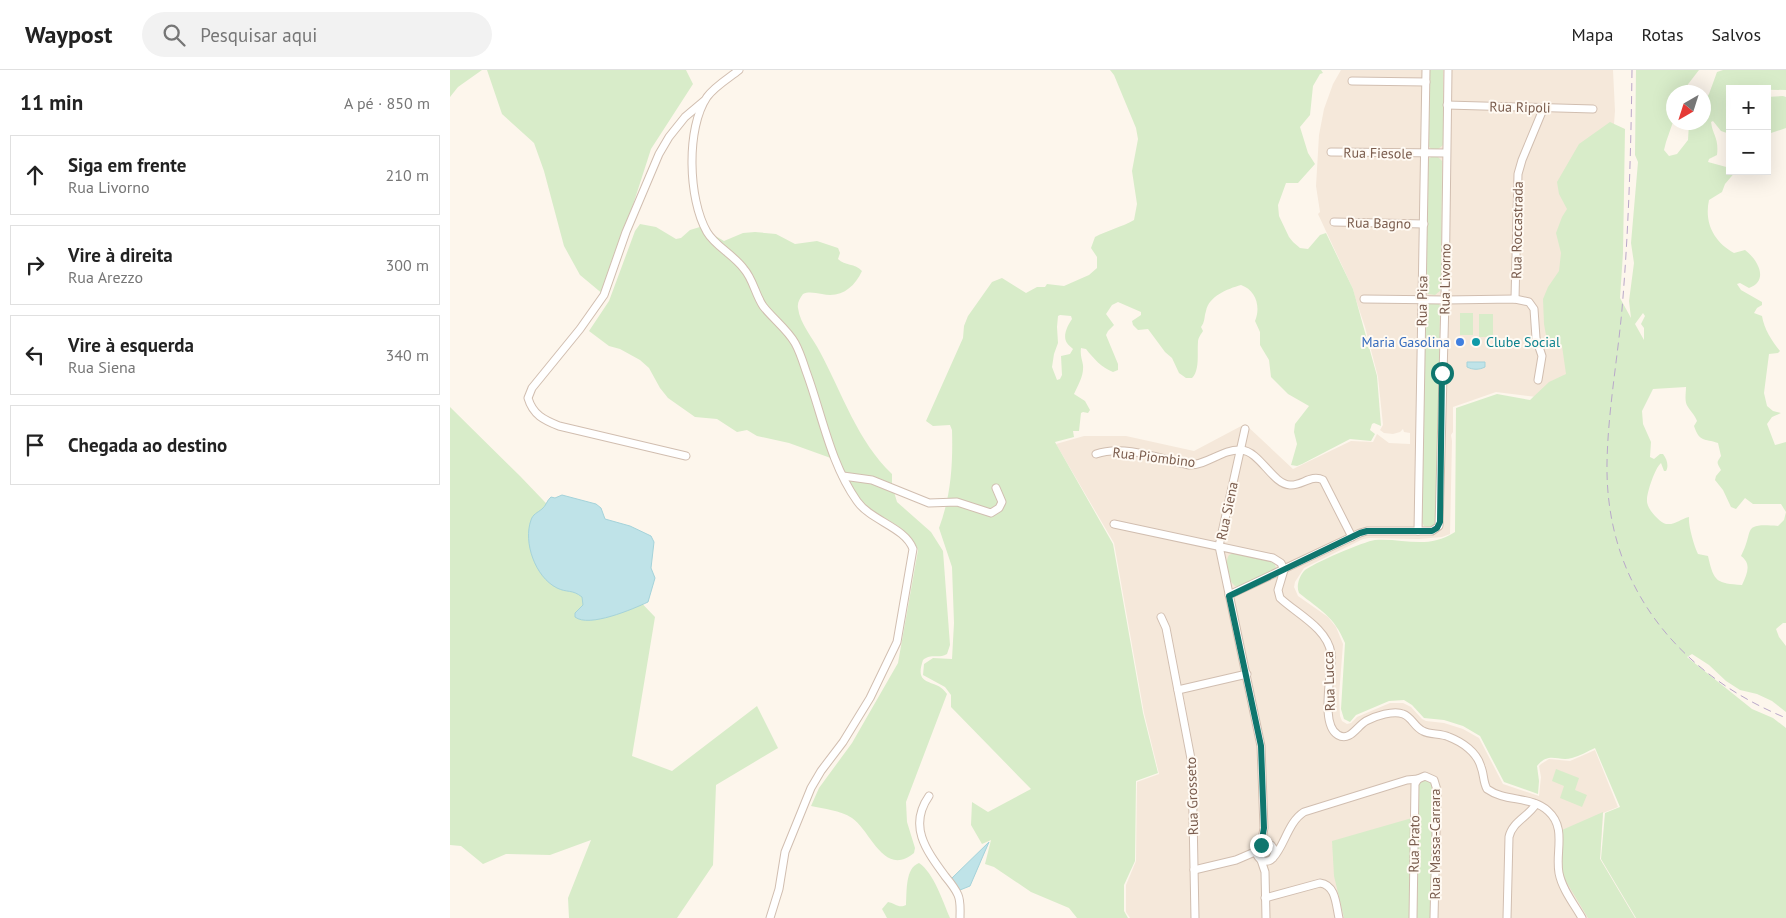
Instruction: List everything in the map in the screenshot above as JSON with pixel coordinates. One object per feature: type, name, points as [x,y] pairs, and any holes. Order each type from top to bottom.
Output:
[{"type":"street","points":[[686,456],[545,421],[533,411],[528,398],[532,388],[580,329],[604,294],[626,232],[659,154],[669,137],[685,116],[706,99],[715,88],[739,70]]},
{"type":"street","name":"Rua Pisa","points":[[1418,531],[1426,70]]},
{"type":"street","name":"Rua Livorno","points":[[1229,596],[1367,531],[1432,531],[1437,528],[1440,522],[1448,70]]},
{"type":"street","points":[[1352,82],[1426,82]]},
{"type":"street","points":[[706,99],[698,115],[692,142],[694,185],[701,220],[708,234],[746,270],[762,303],[794,342],[843,476],[859,504],[871,515],[903,536],[911,543],[914,549],[897,642],[870,698],[843,742],[811,788],[785,852],[779,889],[770,918]]},
{"type":"street","name":"Rua Ripoli","points":[[1447,106],[1593,108]]},
{"type":"street","name":"Rua Roccastrada","points":[[1515,299],[1518,174],[1544,107]]},
{"type":"street","name":"Rua Fiesole","points":[[1331,152],[1446,153]]},
{"type":"street","name":"Rua Bagno","points":[[1334,222],[1424,224]]},
{"type":"street","points":[[1364,299],[1515,299],[1529,302],[1534,309],[1536,338],[1542,356],[1538,380]]},
{"type":"street","name":"Rua Siena","points":[[1245,429],[1219,546],[1261,746],[1263,851]]},
{"type":"street","points":[[1240,450],[1253,455],[1282,483],[1289,485],[1312,478],[1323,480],[1352,537]]},
{"type":"street","name":"Rua Piombino","points":[[1096,454],[1103,451],[1129,452],[1189,465],[1198,465],[1224,454],[1240,450]]},
{"type":"street","points":[[843,476],[872,480],[929,503],[957,502],[991,512],[999,508],[1002,502],[996,488]]},
{"type":"street","points":[[1114,524],[1273,558],[1281,563],[1284,570]]},
{"type":"street","name":"Rua Lucca","points":[[1284,570],[1278,590],[1280,598],[1320,631],[1330,650],[1328,707],[1331,725],[1336,734],[1344,737],[1350,735],[1367,720],[1397,712],[1411,718],[1422,731],[1449,737],[1469,749],[1478,758],[1486,786],[1490,791],[1500,796],[1536,804],[1550,812],[1556,822],[1560,836],[1558,873],[1562,884],[1582,918]]},
{"type":"street","name":"Rua Grosseto","points":[[1161,617],[1165,626],[1192,764],[1195,918]]},
{"type":"street","points":[[1178,690],[1247,674]]},
{"type":"street","points":[[1263,851],[1265,862],[1272,859],[1296,819],[1304,812],[1408,780],[1422,778]]},
{"type":"street","name":"Rua Prato","points":[[1413,918],[1414,784],[1422,778]]},
{"type":"street","name":"Rua Massa-Carrara","points":[[1422,778],[1434,780],[1437,790],[1434,918]]},
{"type":"street","points":[[1397,784],[1406,785],[1414,789]]},
{"type":"street","points":[[929,796],[919,818],[922,838],[930,854],[958,894],[960,918]]},
{"type":"street","points":[[1507,918],[1510,830],[1532,811],[1536,804]]},
{"type":"street","points":[[1194,870],[1236,860],[1263,851],[1284,839]]},
{"type":"street","points":[[1263,851],[1275,851],[1266,872]]},
{"type":"street","points":[[1263,851],[1266,872],[1266,918]]},
{"type":"street","points":[[1265,898],[1325,884],[1332,890],[1339,918]]},
{"type":"shaded area","points":[[1341,70],[1613,70],[1615,111],[1608,203],[1586,403],[1496,392],[1453,407],[1450,534],[1442,537],[1418,539],[1363,539],[1304,568],[1294,587],[1298,596],[1328,617],[1336,627],[1343,644],[1339,696],[1340,716],[1342,721],[1347,724],[1357,717],[1390,703],[1403,703],[1411,707],[1426,721],[1444,723],[1463,729],[1479,738],[1503,784],[1539,796],[1541,777],[1539,766],[1541,764],[1549,759],[1570,761],[1595,750],[1618,807],[1603,813],[1600,859],[1635,918],[1130,918],[1126,912],[1126,885],[1136,861],[1137,782],[1159,774],[1144,713],[1114,543],[1056,444],[1084,436],[1126,436],[1194,451],[1245,424],[1293,469],[1351,441],[1373,442],[1377,434],[1389,443],[1410,444],[1410,433],[1404,432],[1403,429],[1393,434],[1384,433],[1380,430],[1383,425],[1378,377],[1365,327],[1353,289],[1318,214],[1320,212],[1316,186],[1319,135],[1324,109],[1333,84]]},
{"type":"green space","points":[[450,70],[482,70],[458,87],[450,97]]},
{"type":"green space","points":[[487,70],[686,70],[693,84],[651,149],[604,295],[580,275],[564,246],[544,171],[534,143],[502,114]]},
{"type":"green space","points":[[1110,70],[1321,70],[1323,73],[1320,74],[1313,86],[1310,115],[1300,127],[1308,153],[1315,164],[1298,183],[1286,183],[1278,205],[1279,216],[1289,237],[1300,248],[1308,249],[1320,235],[1326,233],[1353,289],[1377,376],[1381,426],[1372,424],[1370,430],[1375,434],[1371,441],[1350,439],[1302,464],[1297,466],[1291,465],[1297,444],[1294,432],[1295,424],[1309,406],[1288,394],[1271,377],[1269,360],[1260,345],[1260,332],[1255,321],[1257,316],[1256,300],[1246,287],[1241,285],[1219,294],[1208,306],[1201,327],[1203,331],[1198,341],[1196,371],[1192,378],[1186,378],[1179,373],[1172,358],[1165,352],[1148,329],[1138,330],[1133,325],[1132,321],[1141,315],[1141,312],[1118,302],[1112,305],[1106,314],[1114,325],[1106,335],[1118,364],[1118,370],[1113,372],[1105,368],[1086,349],[1081,348],[1083,373],[1074,394],[1085,401],[1090,410],[1088,413],[1081,413],[1079,431],[1073,431],[1074,437],[1055,442],[1113,544],[1143,713],[1158,773],[1136,781],[1135,861],[1124,885],[1124,911],[1128,918],[1077,918],[1069,908],[1031,892],[994,867],[985,864],[991,840],[982,844],[971,825],[972,802],[988,812],[1031,789],[951,707],[951,695],[945,687],[923,675],[924,664],[933,658],[952,659],[954,623],[952,567],[939,528],[950,480],[952,430],[950,425],[933,426],[926,421],[963,338],[964,326],[968,316],[992,282],[1002,278],[1026,293],[1037,287],[1045,287],[1047,284],[1064,286],[1089,275],[1097,268],[1097,257],[1091,248],[1095,237],[1134,220],[1137,204],[1132,171],[1138,139],[1136,128],[1114,75]],"holes":[[[1058,316],[1071,316],[1072,319],[1067,327],[1065,337],[1067,344],[1073,349],[1070,354],[1061,356],[1062,375],[1057,380],[1052,367],[1058,343]]]},
{"type":"green space","points":[[1429,70],[1443,70],[1443,145],[1437,150],[1431,149],[1428,145]]},
{"type":"green space","points":[[1636,70],[1699,70],[1687,85],[1666,85],[1666,130],[1670,130],[1664,150],[1669,156],[1677,154],[1688,140],[1689,130],[1711,130],[1711,122],[1717,141],[1717,155],[1709,159],[1708,162],[1726,167],[1726,175],[1733,175],[1725,184],[1722,192],[1709,200],[1709,224],[1716,237],[1727,249],[1734,253],[1745,250],[1757,264],[1760,275],[1759,280],[1755,284],[1749,288],[1740,283],[1737,284],[1741,290],[1762,302],[1762,305],[1754,313],[1762,316],[1769,335],[1780,351],[1769,354],[1764,393],[1767,406],[1773,411],[1781,413],[1772,417],[1767,424],[1775,445],[1786,442],[1786,512],[1786,623],[1783,623],[1776,629],[1786,646],[1786,712],[1772,701],[1757,694],[1740,690],[1692,654],[1687,657],[1752,709],[1773,718],[1786,728],[1786,918],[1636,918],[1601,859],[1605,813],[1620,807],[1595,748],[1572,758],[1550,758],[1541,762],[1537,766],[1538,794],[1504,782],[1480,736],[1463,726],[1444,720],[1424,718],[1412,705],[1404,700],[1389,701],[1356,715],[1350,722],[1344,719],[1341,709],[1345,643],[1331,620],[1299,593],[1298,590],[1298,582],[1304,571],[1327,558],[1361,544],[1375,540],[1435,541],[1455,532],[1456,408],[1497,394],[1530,400],[1549,382],[1566,374],[1562,346],[1555,339],[1547,341],[1544,324],[1543,299],[1548,287],[1559,271],[1561,253],[1556,233],[1567,209],[1559,194],[1557,182],[1579,144],[1610,122],[1625,129],[1623,253],[1620,298],[1631,318],[1629,301],[1634,263],[1631,243],[1638,162],[1635,155]],"holes":[[[1643,313],[1645,316],[1641,324],[1644,328],[1644,340],[1635,324]],[[1686,387],[1686,403],[1697,421],[1694,426],[1698,435],[1703,439],[1718,443],[1721,456],[1718,463],[1721,470],[1715,480],[1723,490],[1731,507],[1736,509],[1745,498],[1753,504],[1781,504],[1786,512],[1784,520],[1778,526],[1758,526],[1750,530],[1741,556],[1747,566],[1747,573],[1742,585],[1718,580],[1712,572],[1708,556],[1698,554],[1689,525],[1689,517],[1673,524],[1666,524],[1660,521],[1647,503],[1648,492],[1656,470],[1661,463],[1664,471],[1666,471],[1667,467],[1663,454],[1654,459],[1650,457],[1651,442],[1643,424],[1642,411],[1653,389]]]},
{"type":"green space","points":[[1723,70],[1786,70],[1786,90],[1771,90],[1771,85],[1726,85],[1726,133],[1721,131],[1713,121],[1711,122],[1711,88],[1717,72]]},
{"type":"green space","points":[[1771,97],[1786,97],[1786,128],[1771,133],[1771,130]]},
{"type":"green space","points":[[1437,156],[1442,161],[1441,290],[1435,295],[1428,294],[1426,290],[1427,163],[1428,159]]},
{"type":"green space","points":[[640,224],[656,227],[676,239],[681,238],[690,230],[700,227],[724,241],[743,233],[755,232],[776,234],[795,244],[817,241],[838,248],[840,253],[838,259],[862,271],[851,287],[841,293],[829,295],[805,293],[798,302],[798,306],[804,325],[820,352],[860,432],[880,461],[892,474],[892,485],[897,502],[931,532],[943,551],[950,645],[947,654],[923,660],[921,675],[928,682],[943,689],[947,694],[906,802],[907,822],[915,848],[914,853],[904,859],[894,860],[886,856],[859,824],[847,815],[811,806],[819,788],[852,743],[898,663],[918,550],[909,535],[902,529],[860,501],[839,461],[789,443],[757,436],[747,430],[737,432],[717,419],[695,417],[668,398],[649,368],[640,360],[620,349],[609,346],[589,331],[609,301],[635,231]]},
{"type":"green space","points":[[1430,302],[1437,302],[1440,306],[1437,523],[1431,528],[1424,526],[1422,522],[1425,308]]},
{"type":"green space","points":[[1460,313],[1473,313],[1473,335],[1460,335]]},
{"type":"green space","points":[[1479,314],[1493,314],[1493,337],[1479,337]]},
{"type":"green space","points":[[450,407],[520,476],[655,617],[632,756],[672,771],[757,706],[778,748],[716,785],[713,865],[677,918],[569,918],[568,898],[591,840],[550,855],[506,854],[483,864],[461,846],[450,845]]},
{"type":"green space","points":[[1234,553],[1274,562],[1276,568],[1237,587],[1231,582],[1227,567],[1229,555]]},
{"type":"green space","points":[[1556,769],[1579,778],[1575,790],[1587,795],[1582,807],[1560,798],[1564,786],[1552,781]]},
{"type":"green space","points":[[1428,780],[1434,786],[1432,918],[1417,918],[1418,785],[1422,781]]},
{"type":"green space","points":[[1603,812],[1600,859],[1635,918],[1588,918],[1564,878],[1562,871],[1562,830]]},
{"type":"green space","points":[[1412,818],[1410,918],[1344,918],[1334,876],[1332,841]]},
{"type":"green space","points":[[919,863],[934,881],[950,918],[887,918],[882,909],[888,902],[899,906],[906,905],[909,875],[914,866]]},
{"type":"water","points":[[1467,362],[1485,362],[1485,367],[1472,369],[1467,367]]},
{"type":"water","points":[[562,495],[596,504],[601,508],[605,519],[630,526],[651,536],[654,542],[651,568],[655,578],[648,602],[622,613],[600,619],[582,620],[575,617],[575,613],[583,605],[582,597],[549,583],[537,567],[530,548],[529,529],[533,516],[543,508],[551,497],[555,498]]},
{"type":"water","points":[[989,842],[970,886],[956,890],[952,878]]},
{"type":"railway","points":[[1632,70],[1625,269],[1609,421],[1607,463],[1610,507],[1619,548],[1634,585],[1655,619],[1681,649],[1712,676],[1747,699],[1786,718]]},
{"type":"place","name":"Maria Gasolina","points":[[1460,342]]},
{"type":"place","name":"Clube Social","points":[[1476,342]]},
{"type":"route","points":[[1261,845],[1264,828],[1263,759],[1247,674],[1229,596],[1360,533],[1367,531],[1423,532],[1432,531],[1439,526],[1442,373]]}]
